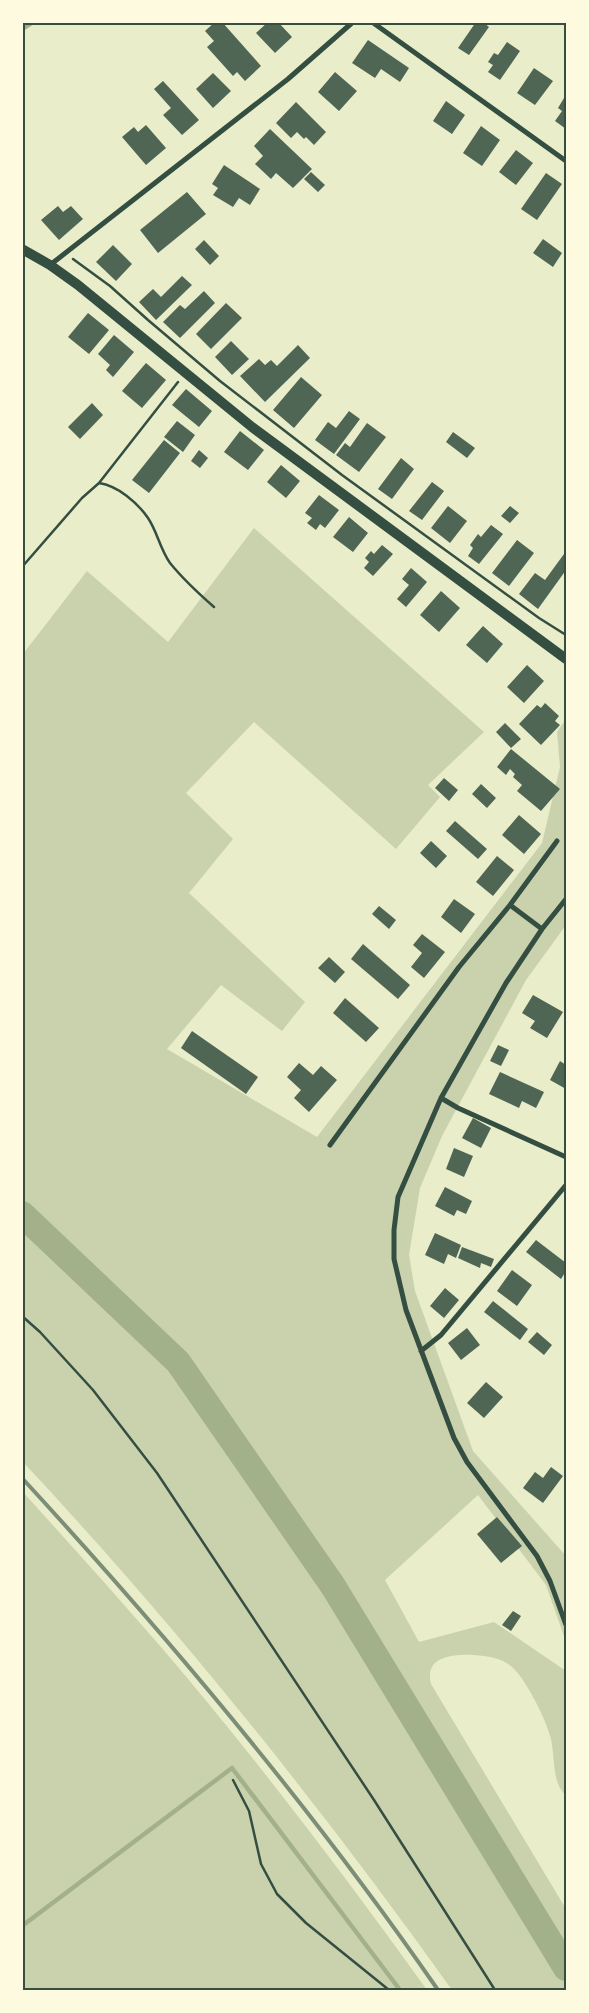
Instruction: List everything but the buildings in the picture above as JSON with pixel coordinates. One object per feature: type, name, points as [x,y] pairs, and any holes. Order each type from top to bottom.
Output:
[{"type":"main road","points":[[22,250],[50,265],[85,291],[185,374],[318,478],[566,660]]},
{"type":"street","points":[[50,265],[280,85],[353,22]]},
{"type":"street","points":[[372,22],[566,161]]},
{"type":"street","points":[[330,1145],[459,967],[510,905],[557,841]]},
{"type":"street","points":[[566,899],[542,929],[506,983],[440,1098],[398,1197],[394,1230],[394,1259],[406,1310],[454,1438],[467,1462],[537,1556],[550,1581],[566,1625]]},
{"type":"street","points":[[510,905],[542,929]]},
{"type":"street","points":[[440,1098],[458,1108],[566,1156]]},
{"type":"street","points":[[421,1350],[441,1336],[566,1185]]},
{"type":"path","points":[[65,253],[110,286],[220,381],[342,475],[539,618],[566,635]]},
{"type":"path","points":[[22,567],[82,498],[99,483],[185,374]]},
{"type":"path","points":[[99,483],[109,484],[118,489],[148,518],[158,542],[170,562],[195,590],[214,606]]},
{"type":"path","points":[[22,1316],[40,1332],[93,1390],[156,1473],[369,1792],[495,1990]]},
{"type":"path","points":[[233,1780],[249,1811],[262,1864],[277,1894],[306,1923],[389,1990]]},
{"type":"green space","points":[[254,528],[484,732],[428,785],[440,797],[396,849],[254,722],[186,793],[233,839],[189,893],[305,1002],[282,1031],[221,985],[167,1049],[317,1137],[542,843],[560,767],[557,732],[566,719],[566,925],[526,980],[442,1136],[420,1188],[409,1255],[415,1291],[473,1451],[566,1556],[566,1642],[546,1585],[478,1495],[385,1580],[419,1642],[494,1622],[566,1671],[566,1797],[556,1779],[551,1739],[545,1721],[523,1680],[511,1666],[497,1659],[479,1655],[459,1655],[436,1662],[430,1675],[431,1684],[566,1909],[566,1990],[452,1990],[351,1853],[246,1719],[137,1589],[23,1462],[23,654],[87,571],[168,642]]},
{"type":"green space","points":[[22,1491],[161,1647],[230,1731],[331,1859],[427,1990],[23,1990]]},
{"type":"waterway","points":[[22,29],[33,22]]},
{"type":"waterway","points":[[22,1214],[178,1362],[333,1586],[566,1968]]},
{"type":"waterway","points":[[22,1926],[232,1768],[400,1990]]},
{"type":"railway","points":[[22,1478],[78,1539],[239,1727],[341,1856],[438,1990]]}]
